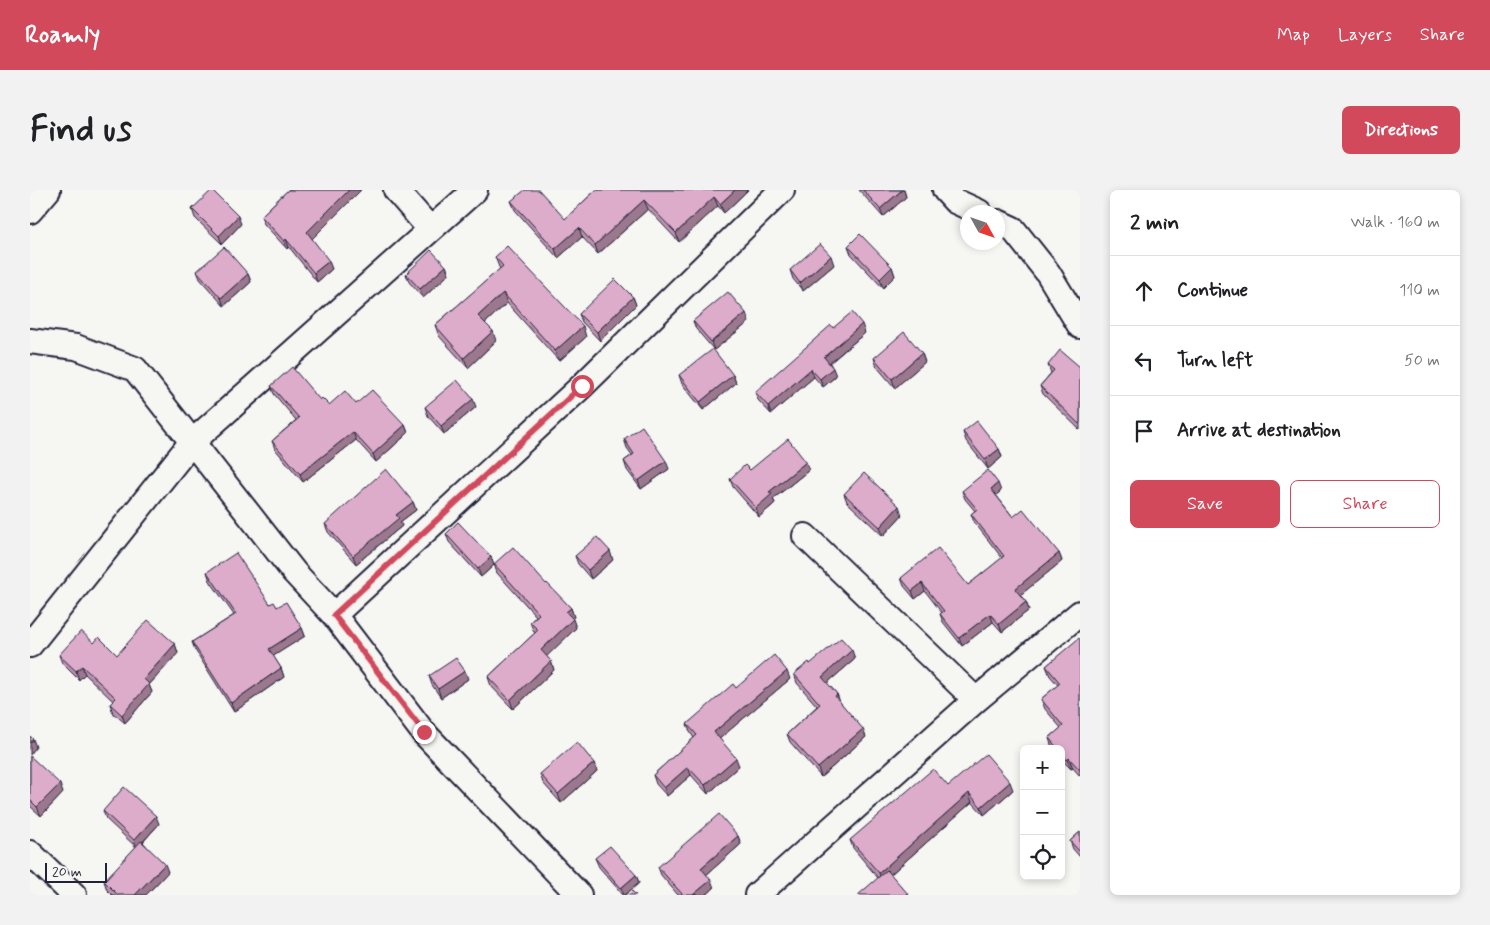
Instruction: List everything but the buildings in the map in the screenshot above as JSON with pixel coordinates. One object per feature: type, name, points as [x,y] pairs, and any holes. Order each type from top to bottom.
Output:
[{"type":"street","points":[[30,211],[48,190]]},
{"type":"street","points":[[396,190],[430,229]]},
{"type":"street","points":[[30,645],[191,444],[475,190]]},
{"type":"street","points":[[334,615],[582,386],[782,190]]},
{"type":"street","points":[[945,190],[955,201],[963,205]]},
{"type":"street","points":[[1005,225],[1013,229],[1048,273],[1079,321]]},
{"type":"street","points":[[30,341],[76,347],[135,369],[191,444],[294,572],[334,615],[424,732],[579,895]]},
{"type":"street","points":[[805,536],[976,700]]},
{"type":"street","points":[[757,895],[976,700],[1080,613]]},
{"type":"street","points":[[30,853],[74,895]]},
{"type":"route","points":[[424,732],[334,615],[582,386]]}]
